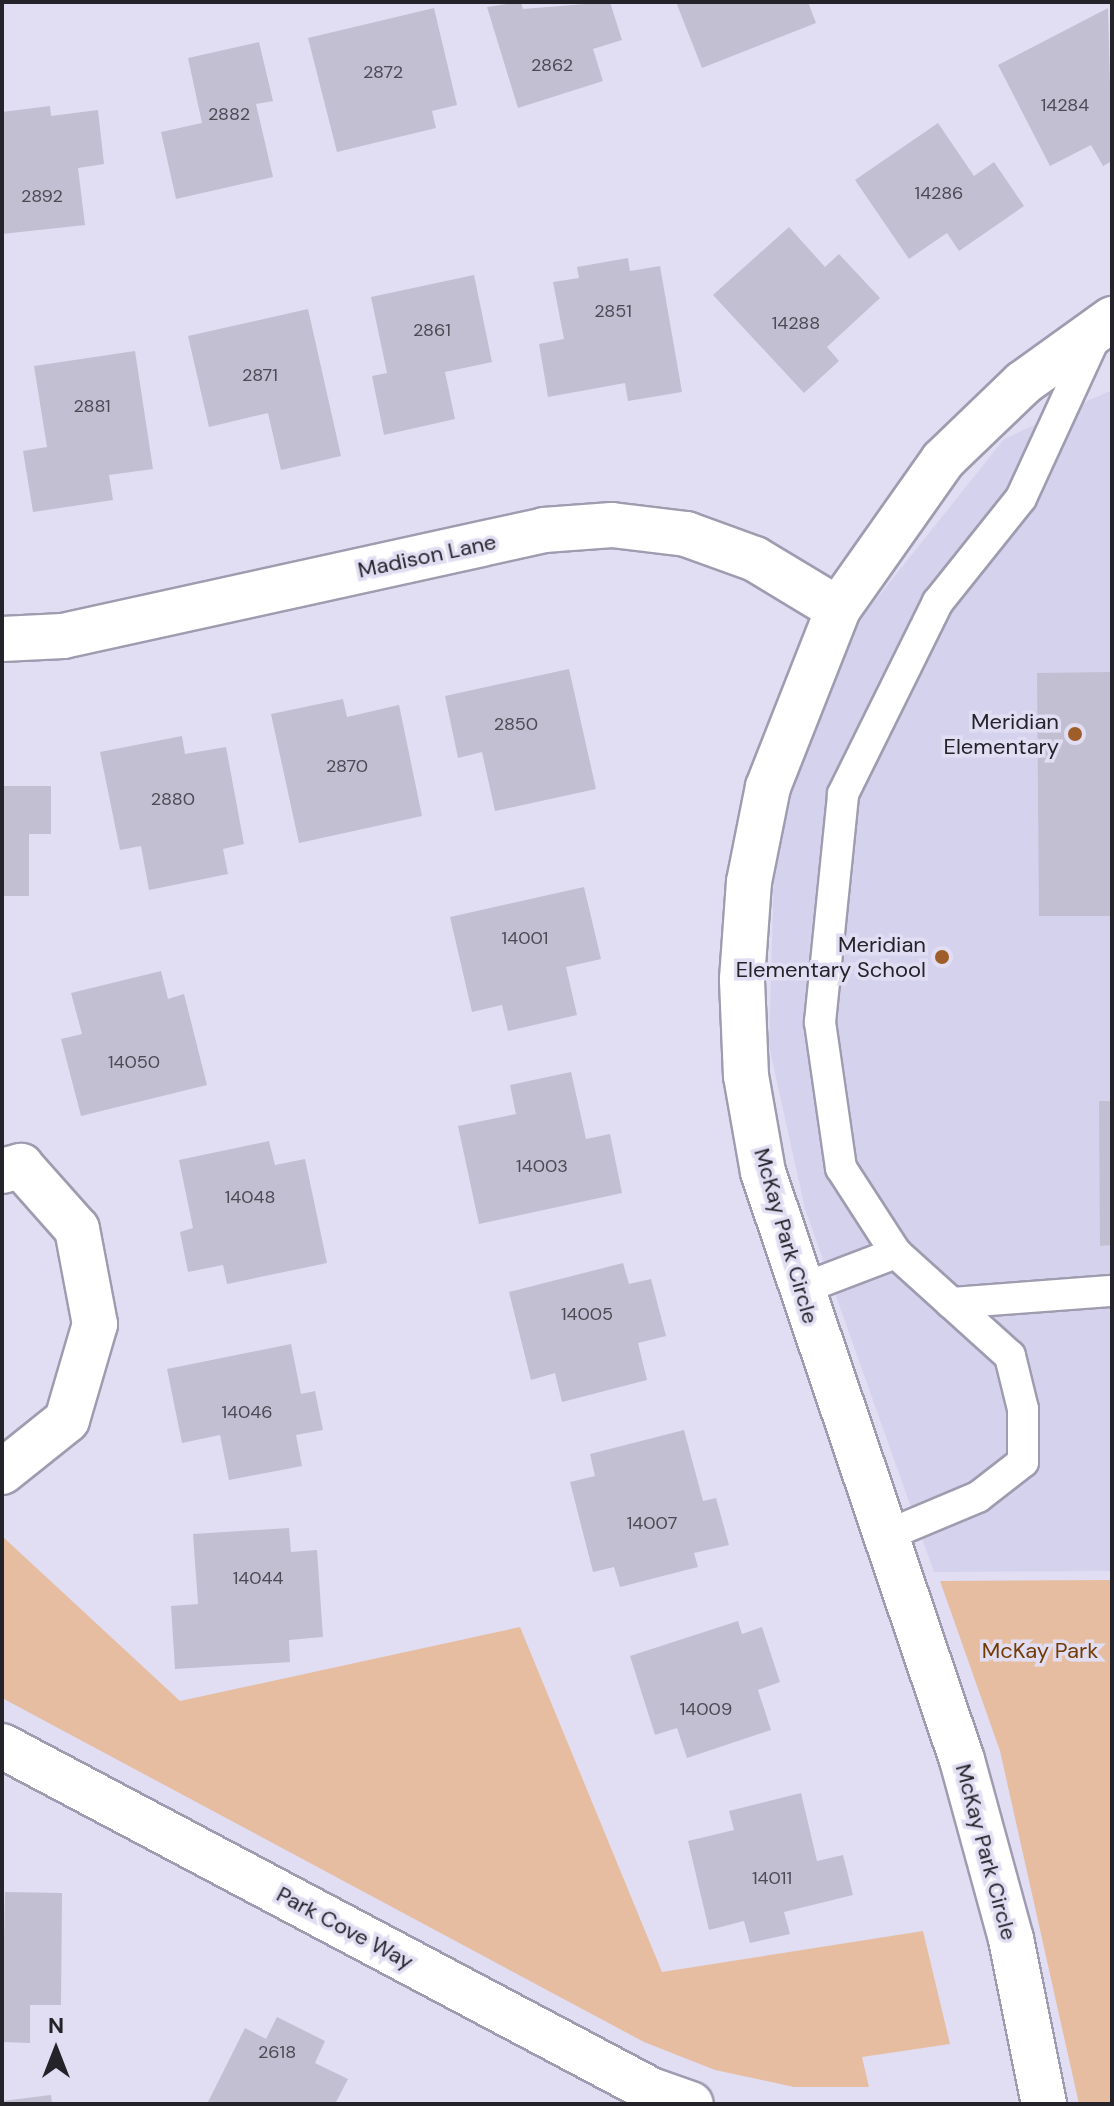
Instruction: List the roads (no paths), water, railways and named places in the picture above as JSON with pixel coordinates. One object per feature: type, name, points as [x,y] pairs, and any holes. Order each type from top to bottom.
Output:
[{"type":"street","name":"McKay Park Circle","points":[[1041,2104],[966,1775],[799,1290],[763,1172],[746,1076],[742,979],[749,882],[768,787],[838,609],[943,460],[1023,383],[1106,322]]},
{"type":"street","name":"Madison Lane","points":[[2,639],[63,636],[544,530],[612,525],[686,534],[755,559],[838,609]]},
{"type":"street","points":[[2,1171],[21,1166],[77,1229],[95,1324],[67,1420],[2,1472]]},
{"type":"street","name":"Park Cove Way","points":[[2,1746],[651,2090],[691,2104]]},
{"type":"lane","points":[[885,1536],[978,1497],[1023,1462],[1023,1409],[1010,1356],[896,1253],[841,1168],[820,1022],[843,794],[938,602],[1021,498],[1106,322]]},
{"type":"lane","points":[[799,1290],[896,1253]]},
{"type":"lane","points":[[951,1303],[1112,1291]]},
{"type":"place","name":"Meridian Elementary","points":[[1075,734]]},
{"type":"place","name":"Meridian Elementary School","points":[[942,957]]},
{"type":"park label","name":"McKay Park","points":[[1040,1651]]}]
